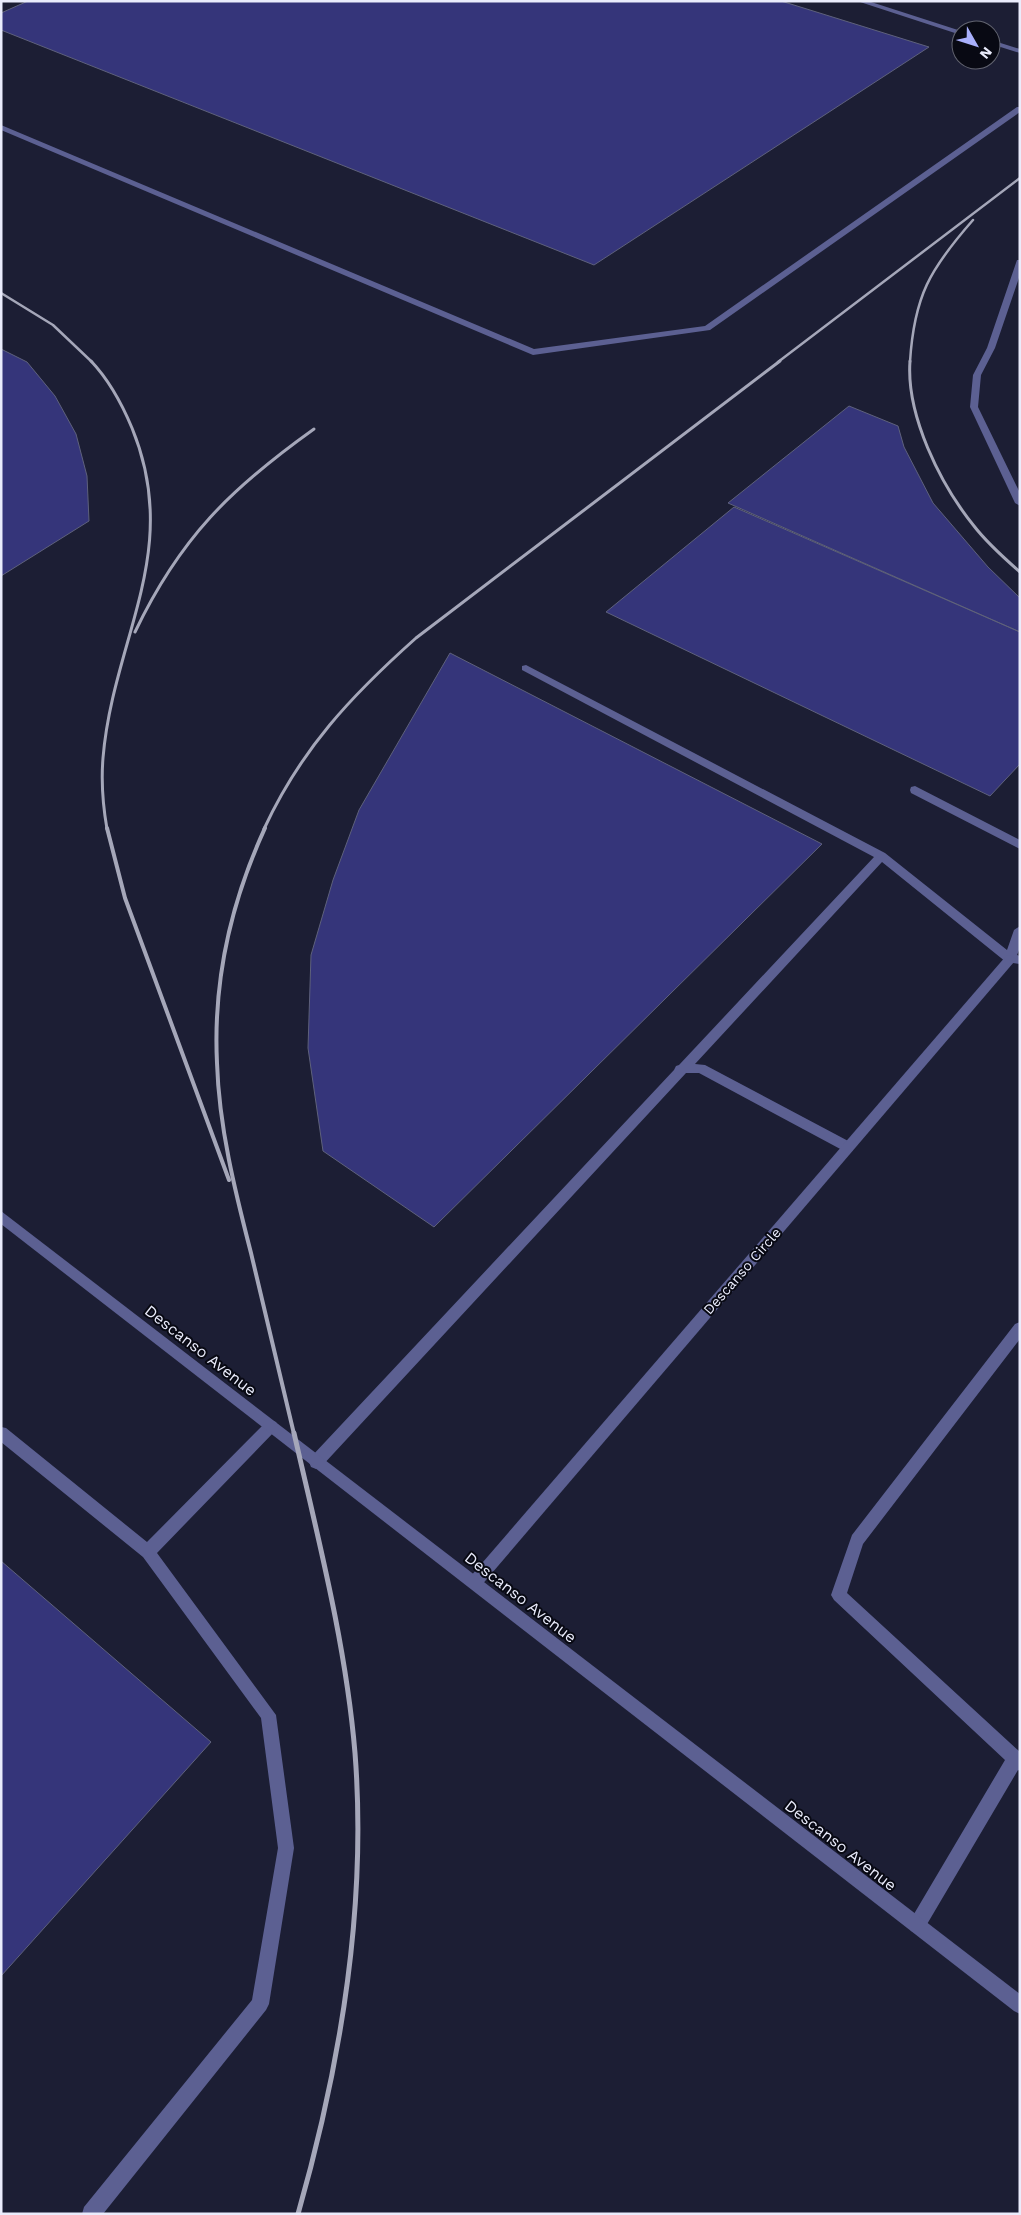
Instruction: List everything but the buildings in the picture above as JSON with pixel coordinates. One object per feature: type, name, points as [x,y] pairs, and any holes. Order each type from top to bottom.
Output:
[{"type":"street","points":[[860,1],[951,30]]},
{"type":"street","points":[[1001,45],[1020,51]]},
{"type":"street","points":[[1,127],[533,352],[707,328],[1020,109]]},
{"type":"street","points":[[1020,262],[991,348],[977,375],[974,408],[1020,503]]},
{"type":"street","points":[[526,668],[881,856],[1015,960],[1020,930]]},
{"type":"street","points":[[914,790],[1020,844]]},
{"type":"street","points":[[316,1462],[680,1069],[881,856]]},
{"type":"street","name":"Descanso Circle","points":[[475,1582],[848,1147],[1015,960]]},
{"type":"street","points":[[680,1069],[701,1068],[848,1147]]},
{"type":"street","name":"Descanso Avenue","points":[[1,1216],[316,1462],[475,1582],[1020,2005]]},
{"type":"street","points":[[917,1925],[1017,1761],[839,1595],[857,1540],[1020,1328]]},
{"type":"street","points":[[148,1552],[271,1426]]},
{"type":"street","points":[[1,1433],[148,1552],[268,1716],[286,1848],[260,2004],[91,2214]]},
{"type":"railway","points":[[778,362],[1020,178]]},
{"type":"railway","points":[[910,362],[915,319],[927,285],[935,269],[973,220]]},
{"type":"railway","points":[[1,293],[53,325],[91,361]]},
{"type":"railway","points":[[91,361],[115,393],[132,428],[146,473],[150,515],[148,555],[140,594],[109,714],[102,776],[107,829]]},
{"type":"railway","points":[[264,829],[278,800],[294,774],[330,725],[370,681],[416,638],[780,361]]},
{"type":"railway","points":[[910,362],[910,382],[914,404],[920,426],[938,470],[961,509],[974,526],[1020,572]]},
{"type":"railway","points":[[135,632],[170,569],[189,542],[210,518],[257,473],[314,429]]},
{"type":"railway","points":[[107,828],[125,898],[229,1180]]},
{"type":"railway","points":[[265,828],[253,856],[234,914],[221,973],[217,1033],[218,1087],[224,1135],[239,1206],[294,1434]]},
{"type":"railway","points":[[294,1433],[330,1592],[345,1672],[355,1753],[358,1811],[357,1869],[347,1986],[338,2044],[326,2101],[298,2214]]}]
